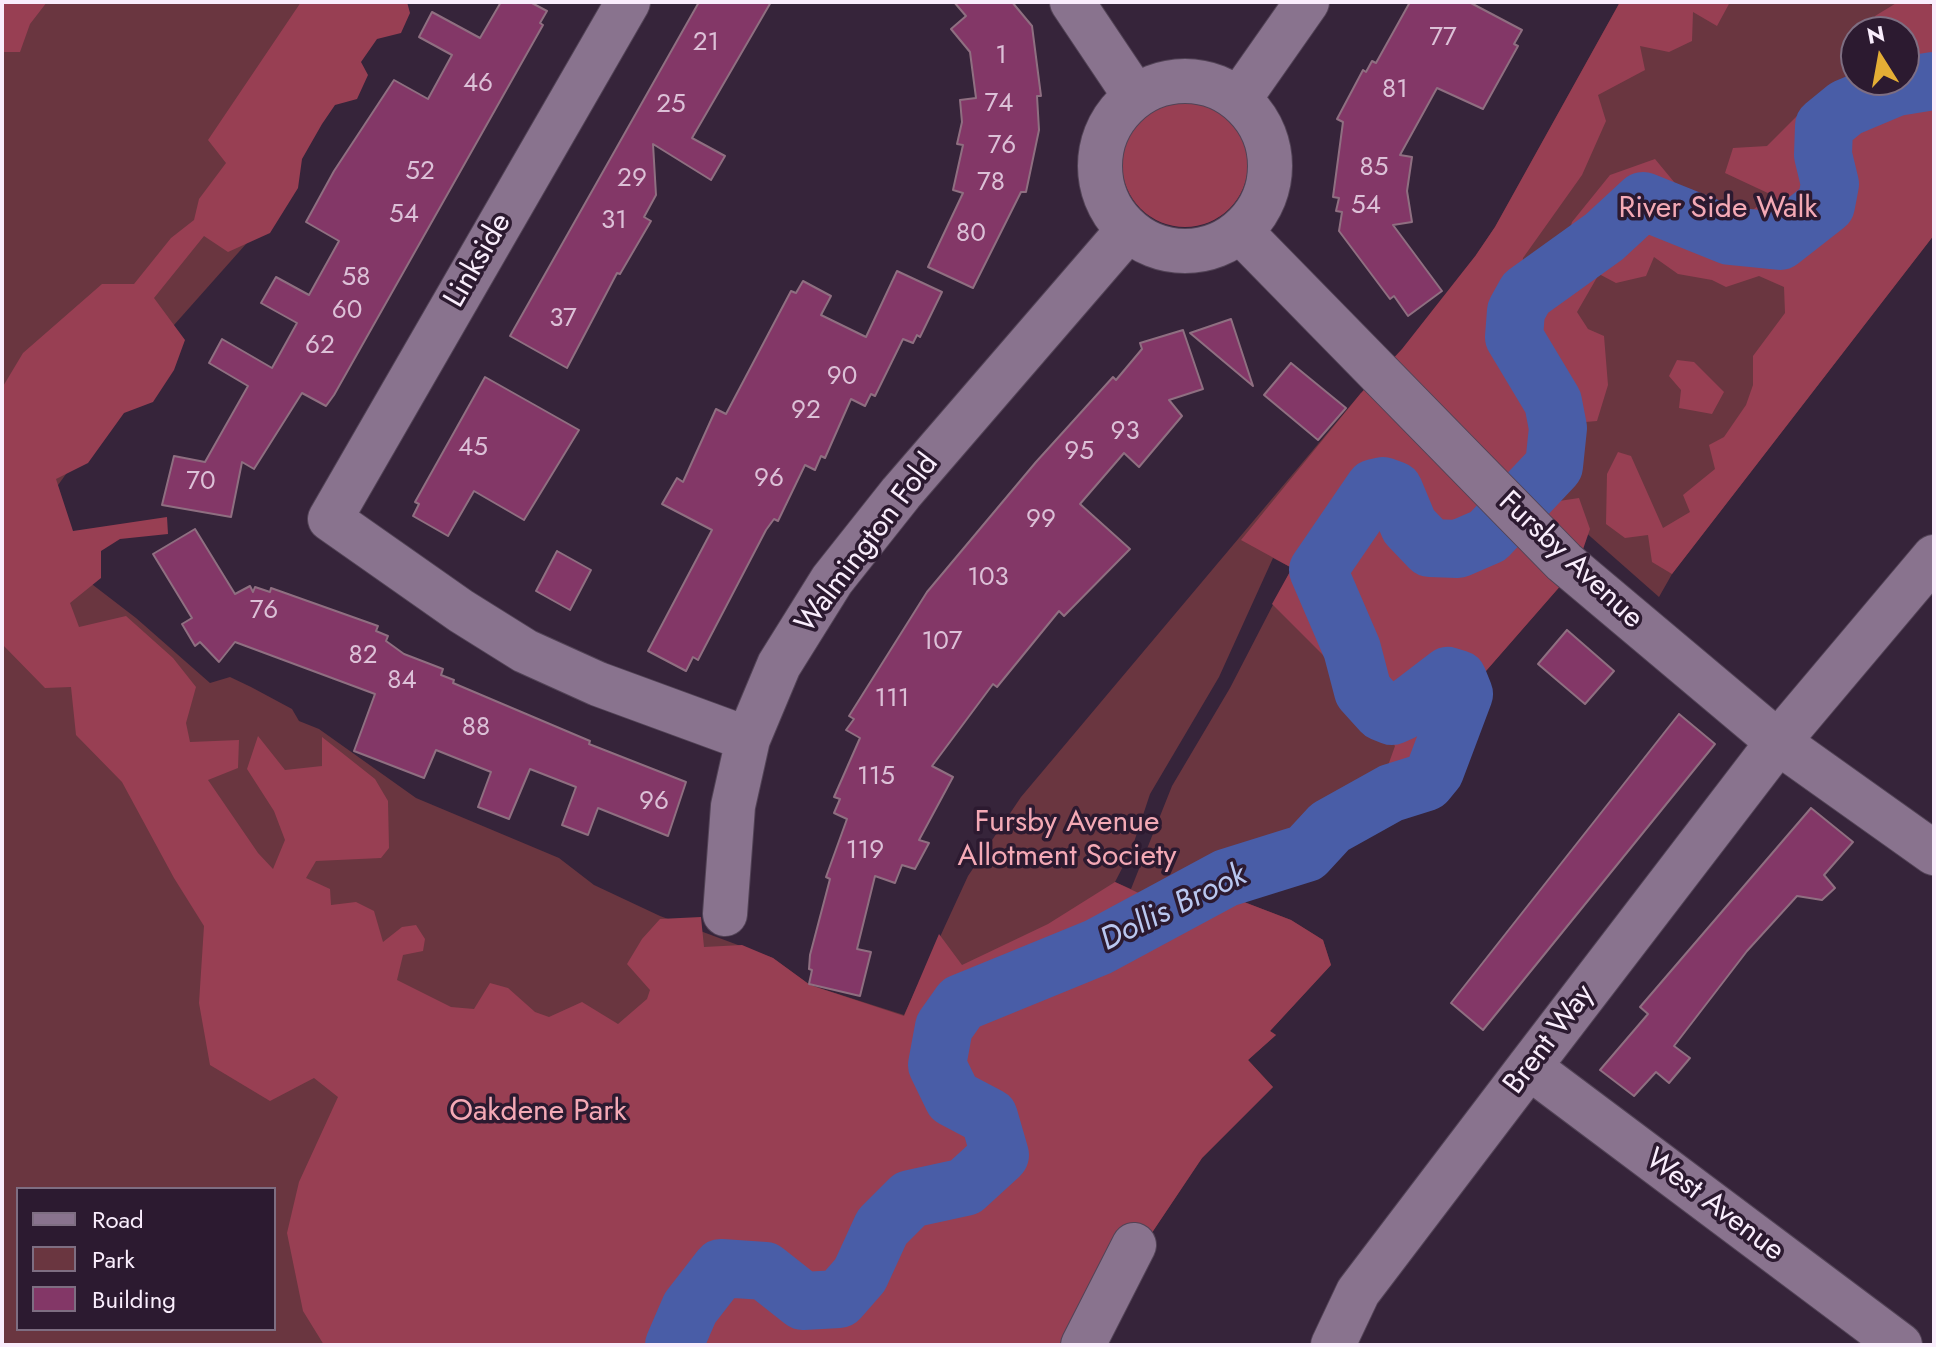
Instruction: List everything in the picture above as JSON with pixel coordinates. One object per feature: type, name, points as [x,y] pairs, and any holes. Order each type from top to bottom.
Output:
[{"type":"street","name":"Linkside","points":[[628,2],[316,523],[525,651],[598,684],[748,739]]},
{"type":"street","points":[[1072,2],[1135,96]]},
{"type":"street","points":[[1239,99],[1307,2]]},
{"type":"street","points":[[1188,80],[1215,86],[1239,99],[1261,129],[1271,165],[1267,189],[1257,212],[1240,231],[1220,244],[1196,251],[1172,251],[1148,243],[1128,230],[1111,210],[1101,186],[1099,161],[1104,136],[1117,114],[1135,96],[1160,84],[1188,80]]},
{"type":"street","name":"Walmington Fold","points":[[725,914],[733,806],[748,739],[779,665],[832,580],[901,493],[1128,230]]},
{"type":"street","name":"Fursby Avenue","points":[[1240,231],[1514,513],[1778,742],[1934,853]]},
{"type":"street","name":"Brent Way","points":[[1333,1345],[1358,1292],[1529,1067],[1778,742],[1934,557]]},
{"type":"street","name":"West Avenue","points":[[1529,1067],[1900,1345]]},
{"type":"street","points":[[1083,1345],[1134,1245]]},
{"type":"green space","name":"Fursby Avenue Allotment Society","points":[[2,2],[383,2],[254,235],[174,325],[24,532],[136,618],[210,683],[230,677],[251,687],[292,709],[299,721],[319,729],[416,798],[559,858],[594,885],[660,916],[773,958],[810,985],[904,1015],[968,876],[1021,797],[1361,393],[1562,584],[1472,687],[1475,709],[1457,734],[1459,740],[1444,783],[1396,797],[1344,836],[1337,830],[1312,860],[1246,880],[1239,890],[1244,902],[1291,920],[1323,940],[1331,965],[1270,1031],[1276,1035],[1248,1060],[1273,1087],[1202,1158],[1133,1261],[1095,1345],[2,1345]],"holes":[[[1273,558],[1292,568],[1230,688],[1172,786],[1131,889],[1115,882],[1131,851],[1150,794],[1219,677]]]},
{"type":"green space","points":[[2,2],[47,2],[30,24],[20,52],[2,52]]},
{"type":"green space","name":"Oakdene Park","points":[[301,2],[407,2],[410,13],[401,33],[377,39],[361,62],[368,75],[357,99],[335,105],[322,124],[302,159],[298,188],[270,233],[228,252],[204,236],[154,298],[185,340],[174,370],[153,402],[124,413],[88,463],[56,479],[73,531],[167,517],[168,534],[120,539],[101,551],[101,578],[70,603],[79,627],[126,616],[173,658],[196,687],[186,723],[190,742],[239,740],[238,768],[208,780],[258,853],[273,869],[285,840],[274,811],[247,769],[258,736],[285,770],[322,766],[322,737],[375,779],[388,801],[389,848],[381,858],[316,861],[306,878],[330,889],[331,905],[356,902],[374,911],[383,942],[402,927],[416,925],[425,939],[423,951],[403,955],[397,980],[451,1007],[474,1009],[490,983],[508,988],[535,1012],[549,1017],[582,1002],[618,1024],[647,999],[650,990],[627,964],[642,939],[660,919],[701,917],[704,947],[742,945],[773,958],[810,985],[904,1016],[939,934],[962,965],[1048,924],[1115,882],[1160,903],[1219,870],[1293,851],[1305,844],[1320,816],[1342,810],[1380,788],[1395,746],[1375,718],[1360,705],[1346,678],[1272,604],[1292,568],[1241,540],[1361,393],[1402,349],[1476,255],[1495,227],[1620,2],[1730,2],[1717,26],[1693,12],[1692,41],[1669,52],[1640,46],[1645,70],[1598,95],[1606,121],[1582,175],[1523,258],[1521,282],[1563,252],[1572,222],[1610,175],[1655,159],[1679,188],[1707,195],[1744,217],[1772,195],[1725,173],[1733,148],[1767,146],[1815,98],[1840,85],[1840,96],[1920,96],[1920,16],[1875,16],[1898,2],[1926,2],[1934,7],[1934,235],[1672,574],[1652,562],[1648,535],[1625,538],[1606,524],[1607,474],[1618,452],[1631,456],[1663,528],[1690,512],[1683,495],[1715,469],[1709,445],[1724,437],[1746,405],[1753,385],[1753,356],[1785,313],[1784,287],[1759,276],[1726,287],[1712,280],[1678,274],[1654,257],[1646,276],[1616,283],[1599,274],[1577,312],[1588,329],[1604,336],[1608,385],[1597,421],[1574,423],[1548,492],[1559,501],[1579,498],[1590,529],[1580,558],[1562,584],[1472,687],[1475,709],[1457,734],[1459,740],[1444,783],[1396,797],[1344,836],[1337,830],[1312,860],[1246,880],[1239,890],[1244,902],[1291,920],[1323,940],[1331,965],[1270,1031],[1276,1035],[1248,1060],[1273,1087],[1202,1158],[1133,1261],[1095,1345],[324,1345],[303,1311],[287,1233],[299,1182],[338,1097],[314,1078],[270,1101],[210,1065],[199,1003],[204,926],[122,782],[76,735],[71,687],[45,688],[2,644],[2,388],[23,353],[102,284],[134,284],[171,238],[194,220],[199,199],[226,163],[208,140]]},
{"type":"green space","name":"River Side Walk","points":[[1620,2],[1934,2],[1934,235],[1672,574],[1659,597],[1524,478],[1476,255],[1495,227]]},
{"type":"green space","points":[[1185,101],[1209,106],[1230,119],[1243,140],[1248,164],[1243,188],[1230,209],[1209,222],[1185,227],[1161,222],[1140,209],[1127,188],[1122,164],[1127,140],[1140,119],[1161,106]]},
{"type":"green space","points":[[1677,360],[1694,362],[1724,392],[1712,414],[1679,408],[1681,390],[1669,376]]},
{"type":"building","points":[[501,2],[530,2],[547,11],[540,23],[543,25],[334,395],[326,406],[302,393],[254,469],[242,462],[231,517],[162,505],[174,456],[205,462],[248,386],[209,363],[222,339],[272,368],[297,323],[261,303],[276,277],[309,295],[339,241],[306,222],[334,171],[394,80],[428,99],[452,55],[419,37],[432,12],[480,38]]},
{"type":"building","points":[[699,2],[771,2],[692,138],[725,156],[711,180],[653,144],[656,195],[644,217],[651,221],[620,274],[617,273],[567,368],[510,336]]},
{"type":"building","points":[[954,2],[1012,2],[1032,26],[1041,96],[1037,96],[1039,130],[1026,192],[1021,192],[973,288],[928,267],[963,193],[953,190],[963,145],[957,144],[962,122],[960,100],[976,98],[970,52],[951,29],[966,16]]},
{"type":"building","points":[[1410,2],[1469,2],[1522,30],[1514,44],[1518,46],[1483,109],[1437,88],[1400,155],[1412,157],[1407,191],[1412,222],[1393,225],[1442,291],[1408,316],[1394,296],[1390,299],[1339,231],[1342,212],[1336,211],[1339,198],[1333,197],[1343,122],[1337,119],[1363,70],[1366,72],[1372,61],[1376,63]]},
{"type":"building","points":[[897,271],[942,292],[920,337],[917,335],[913,343],[903,339],[875,396],[871,394],[865,406],[851,399],[825,458],[821,456],[815,470],[805,465],[778,521],[774,519],[766,530],[698,660],[693,657],[686,671],[648,651],[712,530],[662,504],[677,478],[683,482],[716,409],[726,414],[791,291],[796,293],[803,281],[831,296],[821,315],[866,337]]},
{"type":"building","points":[[1231,319],[1253,386],[1190,333]]},
{"type":"building","points":[[1183,330],[1203,389],[1169,400],[1182,416],[1139,467],[1124,453],[1080,504],[1130,549],[1064,616],[1059,611],[997,687],[993,684],[932,766],[953,777],[919,840],[929,843],[915,869],[902,865],[895,883],[875,876],[857,949],[871,952],[860,996],[809,984],[812,970],[809,969],[810,955],[830,879],[826,877],[847,819],[834,813],[840,799],[834,797],[860,738],[846,730],[854,719],[849,716],[927,592],[1036,462],[1113,377],[1116,380],[1142,349],[1140,343]]},
{"type":"building","points":[[1291,363],[1346,408],[1318,440],[1264,395]]},
{"type":"building","points":[[485,377],[579,430],[524,520],[474,491],[448,536],[413,516],[419,504],[415,502]]},
{"type":"building","points":[[195,529],[235,594],[250,586],[253,592],[255,587],[270,592],[271,588],[378,626],[376,631],[388,636],[386,641],[404,654],[443,669],[441,675],[454,680],[453,683],[590,741],[589,744],[686,782],[668,836],[598,808],[588,835],[562,825],[576,787],[530,769],[509,819],[478,807],[491,772],[436,750],[424,778],[354,751],[375,694],[235,642],[219,662],[200,642],[195,646],[182,624],[192,618],[153,554]]},
{"type":"building","points":[[557,551],[591,570],[570,610],[536,591]]},
{"type":"building","points":[[1567,630],[1614,671],[1585,704],[1538,664]]},
{"type":"building","points":[[1679,714],[1715,744],[1483,1030],[1451,1003]]},
{"type":"building","points":[[1811,808],[1853,842],[1824,875],[1835,888],[1822,900],[1797,896],[1747,951],[1674,1046],[1690,1058],[1669,1083],[1656,1072],[1634,1096],[1600,1070],[1648,1014],[1640,1007]]},
{"type":"waterway","name":"Dollis Brook","points":[[674,1345],[690,1308],[721,1268],[765,1271],[803,1301],[839,1299],[860,1275],[882,1227],[910,1199],[965,1187],[1000,1155],[989,1117],[953,1098],[937,1065],[944,1027],[961,1003],[1098,947],[1226,878],[1306,853],[1330,827],[1391,793],[1426,782],[1435,771],[1464,694],[1458,679],[1448,676],[1392,716],[1382,712],[1363,691],[1352,649],[1318,570],[1374,488],[1383,486],[1394,490],[1409,526],[1430,548],[1458,549],[1488,536],[1554,466],[1558,428],[1553,402],[1514,337],[1516,311],[1526,293],[1604,237],[1643,201],[1730,236],[1780,241],[1826,205],[1830,184],[1823,155],[1824,126],[1846,108],[1896,87],[1934,81]]}]
